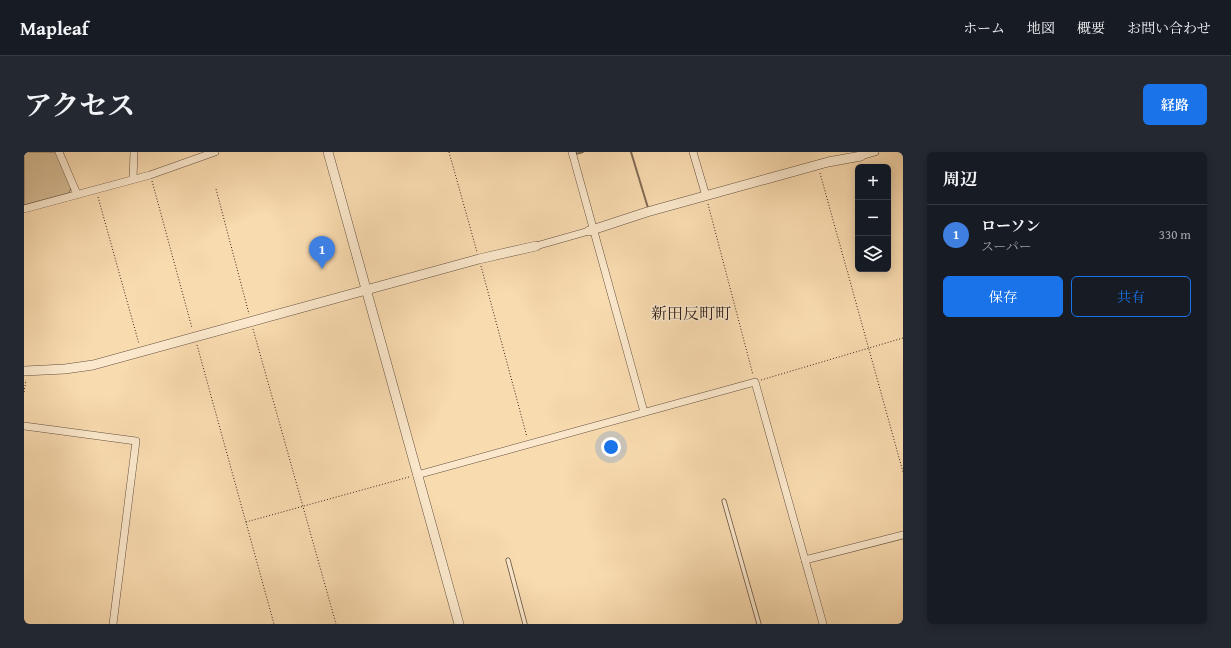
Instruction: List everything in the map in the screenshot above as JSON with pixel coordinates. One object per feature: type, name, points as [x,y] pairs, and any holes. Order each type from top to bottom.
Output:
[{"type":"street","points":[[59,152],[77,194]]},
{"type":"street","points":[[133,179],[134,152]]},
{"type":"street","points":[[24,208],[133,179],[215,152]]},
{"type":"street","points":[[328,152],[459,624]]},
{"type":"street","points":[[572,152],[591,231],[644,412]]},
{"type":"street","points":[[693,152],[706,196]]},
{"type":"street","points":[[25,371],[93,365],[479,259],[536,246],[591,231],[647,212],[818,165],[875,152]]},
{"type":"street","points":[[417,474],[529,445],[755,382],[823,624]]},
{"type":"street","points":[[24,426],[136,441],[113,624]]},
{"type":"street","points":[[805,560],[903,535]]},
{"type":"lane","points":[[724,501],[759,624]]},
{"type":"lane","points":[[508,560],[525,624]]},
{"type":"path","points":[[449,152],[529,445]]},
{"type":"path","points":[[818,165],[903,472]]},
{"type":"path","points":[[150,174],[176,261],[195,338],[274,624]]},
{"type":"path","points":[[96,189],[141,352]]},
{"type":"path","points":[[216,189],[336,624]]},
{"type":"path","points":[[706,196],[755,382],[903,338]]},
{"type":"path","points":[[24,392],[25,371]]},
{"type":"path","points":[[246,522],[417,474]]},
{"type":"shaded area","points":[[24,152],[56,152],[71,188],[69,193],[24,205]]},
{"type":"waterway","points":[[576,152],[576,154],[583,152]]},
{"type":"waterway","points":[[631,152],[648,208]]},
{"type":"place","name":"ローソン","points":[[322,269]]},
{"type":"district","name":"新田反町町","points":[[691,313]]}]
